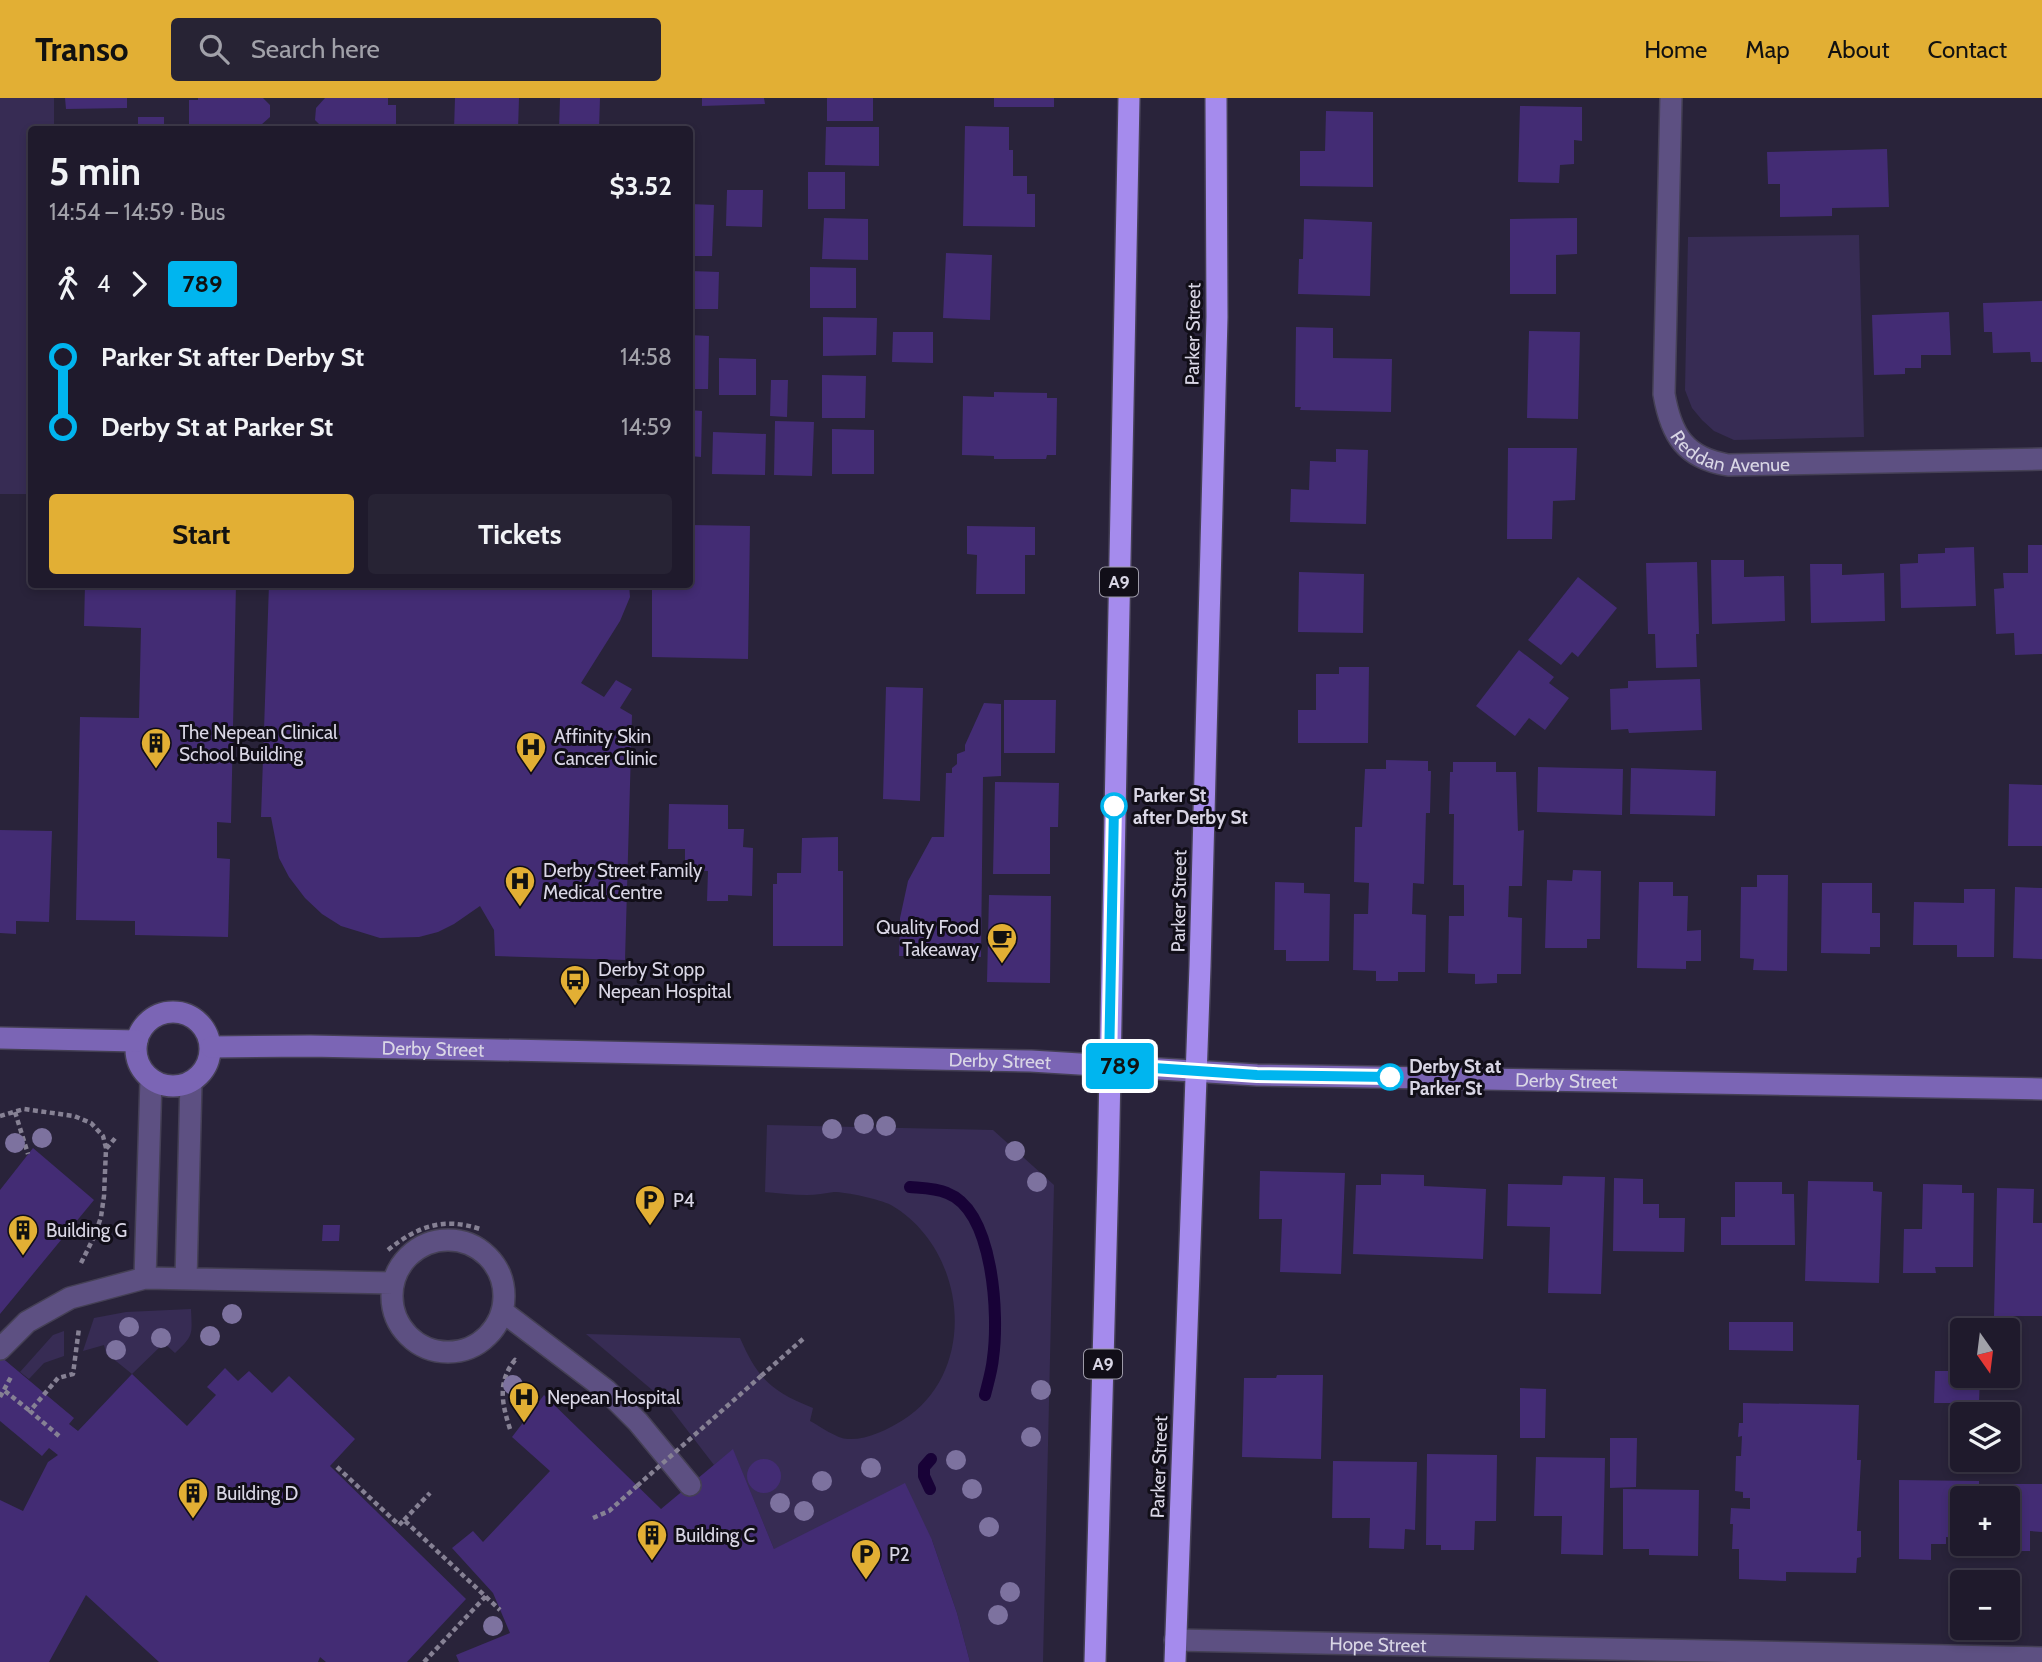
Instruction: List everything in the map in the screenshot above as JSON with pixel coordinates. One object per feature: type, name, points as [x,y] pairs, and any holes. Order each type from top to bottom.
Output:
[{"type":"highway","name":"A9","points":[[1095,1662],[1129,98]]},
{"type":"highway","name":"Parker Street","points":[[1175,1662],[1197,1071],[1217,317],[1216,98]]},
{"type":"street","name":"Reddan Avenue","points":[[1671,98],[1664,394],[1670,424],[1689,449],[1710,462],[1728,465],[2042,459]]},
{"type":"street","points":[[170,1012],[193,1018],[202,1026],[211,1047],[206,1068],[191,1082],[170,1087],[151,1079],[140,1066],[136,1053],[137,1041],[141,1030],[149,1021],[170,1012]]},
{"type":"street","points":[[0,1038],[137,1041]]},
{"type":"street","name":"Derby Street","points":[[211,1047],[310,1046],[1031,1060],[1257,1075],[2042,1089]]},
{"type":"street","points":[[145,1278],[151,1079]]},
{"type":"street","points":[[186,1279],[191,1082]]},
{"type":"street","points":[[444,1240],[462,1242],[478,1248],[491,1260],[500,1275],[505,1292],[502,1311],[495,1328],[483,1340],[468,1349],[451,1353],[434,1351],[418,1344],[404,1332],[396,1318],[392,1301],[393,1283],[400,1266],[412,1253],[426,1244],[444,1240]]},
{"type":"street","points":[[0,1349],[27,1322],[70,1298],[145,1278],[393,1283]]},
{"type":"street","points":[[502,1311],[606,1390],[639,1422],[690,1485]]},
{"type":"street","name":"Hope Street","points":[[1175,1640],[2042,1658]]},
{"type":"path","points":[[0,1116],[24,1109],[74,1116],[91,1124],[103,1136],[106,1149],[101,1217],[91,1245],[76,1270]]},
{"type":"path","points":[[15,1112],[28,1154]]},
{"type":"path","points":[[106,1149],[122,1130]]},
{"type":"path","points":[[384,1253],[407,1235],[441,1223],[480,1229]]},
{"type":"path","points":[[30,1411],[58,1378],[73,1374],[80,1327]]},
{"type":"path","points":[[593,1518],[609,1510],[803,1339]]},
{"type":"path","points":[[510,1429],[504,1413],[502,1394],[505,1372],[515,1360],[524,1367]]},
{"type":"path","points":[[0,1396],[15,1368]]},
{"type":"path","points":[[5,1391],[59,1436]]},
{"type":"path","points":[[337,1467],[397,1527],[430,1493]]},
{"type":"path","points":[[639,1470],[654,1487]]},
{"type":"path","points":[[404,1520],[500,1610]]},
{"type":"path","points":[[424,1662],[486,1596]]},
{"type":"shaded area","points":[[0,98],[54,98],[54,126],[28,126],[28,494],[0,494]]},
{"type":"shaded area","points":[[1859,235],[1864,437],[1734,440],[1714,431],[1692,408],[1685,390],[1688,237]]},
{"type":"shaded area","points":[[767,1125],[993,1130],[1054,1185],[1043,1662],[970,1662],[957,1613],[932,1540],[774,1549],[733,1450],[714,1465],[664,1400],[586,1334],[740,1338],[753,1364],[768,1382],[786,1396],[813,1408],[810,1421],[844,1438],[862,1438],[884,1431],[903,1420],[928,1398],[944,1372],[953,1342],[954,1311],[948,1279],[936,1250],[916,1225],[886,1203],[839,1192],[807,1195],[765,1192]]},
{"type":"shaded area","points":[[191,1309],[191,1330],[186,1342],[175,1353],[164,1343],[132,1374],[106,1353],[104,1345],[83,1351],[94,1318],[126,1312]]},
{"type":"shaded area","points":[[64,1331],[64,1356],[44,1363],[29,1379],[20,1372],[53,1335]]},
{"type":"building","points":[[65,98],[127,98],[127,108],[66,109]]},
{"type":"building","points":[[263,98],[270,105],[270,117],[257,126],[189,126],[189,100]]},
{"type":"building","points":[[325,98],[388,98],[388,105],[396,105],[396,126],[321,126],[315,120],[316,108]]},
{"type":"building","points":[[455,98],[519,98],[518,126],[454,126]]},
{"type":"building","points":[[560,98],[600,98],[599,126],[559,126]]},
{"type":"building","points":[[702,98],[764,98],[765,104],[702,106]]},
{"type":"building","points":[[827,98],[873,98],[873,121],[827,121]]},
{"type":"building","points":[[994,98],[1054,98],[1054,107],[994,107]]},
{"type":"building","points":[[1520,106],[1582,107],[1582,141],[1574,140],[1574,164],[1560,165],[1559,183],[1518,182]]},
{"type":"building","points":[[1326,111],[1373,112],[1373,187],[1300,186],[1300,151],[1325,151]]},
{"type":"building","points":[[138,117],[164,117],[164,126],[138,126]]},
{"type":"building","points":[[965,126],[1009,127],[1009,150],[1013,150],[1013,176],[1027,176],[1027,194],[1035,194],[1035,227],[963,226]]},
{"type":"building","points":[[826,127],[879,127],[879,166],[825,165]]},
{"type":"building","points":[[1887,149],[1889,207],[1832,208],[1832,216],[1780,217],[1780,184],[1768,184],[1767,152]]},
{"type":"building","points":[[808,172],[845,172],[845,209],[808,209]]},
{"type":"building","points":[[727,190],[763,190],[762,227],[726,226]]},
{"type":"building","points":[[693,204],[714,205],[712,256],[693,256]]},
{"type":"building","points":[[824,218],[868,219],[868,260],[822,259]]},
{"type":"building","points":[[1577,218],[1577,254],[1556,255],[1556,294],[1510,294],[1510,219]]},
{"type":"building","points":[[1304,219],[1372,222],[1370,296],[1298,294],[1299,259],[1303,259]]},
{"type":"building","points":[[946,253],[992,255],[990,320],[943,318]]},
{"type":"building","points":[[810,267],[856,268],[856,308],[810,308]]},
{"type":"building","points":[[693,271],[719,272],[718,309],[693,309]]},
{"type":"building","points":[[2042,301],[2042,362],[2031,362],[2030,352],[1993,353],[1992,332],[1984,332],[1983,303]]},
{"type":"building","points":[[1949,312],[1951,355],[1921,355],[1921,368],[1905,368],[1905,374],[1874,375],[1872,315]]},
{"type":"building","points":[[823,317],[877,318],[876,355],[823,356]]},
{"type":"building","points":[[1296,327],[1333,328],[1333,358],[1392,359],[1391,412],[1300,410],[1301,407],[1295,407]]},
{"type":"building","points":[[1529,331],[1580,332],[1578,419],[1527,418]]},
{"type":"building","points":[[893,332],[933,332],[933,363],[892,362]]},
{"type":"building","points":[[693,335],[709,336],[708,389],[693,389]]},
{"type":"building","points":[[719,358],[756,359],[756,395],[719,395]]},
{"type":"building","points":[[822,375],[866,376],[865,418],[822,418]]},
{"type":"building","points":[[771,380],[788,380],[787,417],[770,416]]},
{"type":"building","points":[[994,392],[1047,393],[1047,398],[1057,398],[1056,455],[1047,455],[1046,459],[994,459],[994,456],[962,455],[963,396],[994,397]]},
{"type":"building","points":[[693,410],[702,411],[701,457],[693,456]]},
{"type":"building","points":[[775,421],[814,422],[812,476],[774,475]]},
{"type":"building","points":[[832,429],[874,430],[874,474],[832,474]]},
{"type":"building","points":[[713,432],[766,434],[765,475],[712,474]]},
{"type":"building","points":[[1508,448],[1577,448],[1575,500],[1553,501],[1552,539],[1507,539]]},
{"type":"building","points":[[1336,449],[1368,450],[1366,524],[1290,522],[1291,489],[1309,490],[1310,461],[1336,462]]},
{"type":"building","points":[[693,525],[750,526],[748,659],[652,657],[652,588],[693,588]]},
{"type":"building","points":[[967,526],[1035,527],[1035,555],[1025,555],[1025,594],[976,594],[977,555],[967,554]]},
{"type":"building","points":[[2028,545],[2042,545],[2042,654],[2015,655],[2014,633],[1996,634],[1994,589],[2004,588],[2003,573],[2028,573]]},
{"type":"building","points":[[1974,547],[1976,606],[1901,608],[1900,564],[1918,563],[1918,554],[1945,553],[1945,548]]},
{"type":"building","points":[[1711,560],[1744,560],[1744,577],[1784,576],[1785,621],[1712,624]]},
{"type":"building","points":[[1697,562],[1697,667],[1656,668],[1655,634],[1648,634],[1646,563]]},
{"type":"building","points":[[1810,564],[1842,564],[1842,575],[1884,573],[1885,621],[1811,623]]},
{"type":"building","points":[[1299,572],[1364,574],[1363,633],[1298,632]]},
{"type":"building","points":[[1578,577],[1617,608],[1578,657],[1572,652],[1561,665],[1528,640]]},
{"type":"building","name":"The Nepean Clinical School Building","points":[[85,588],[236,588],[231,823],[217,822],[217,858],[230,859],[228,937],[135,935],[135,921],[76,920],[80,717],[139,718],[141,628],[84,626]]},
{"type":"building","points":[[269,588],[629,588],[630,597],[620,621],[581,683],[604,697],[616,680],[632,689],[620,708],[632,715],[625,960],[495,956],[494,930],[480,906],[454,924],[419,937],[380,938],[341,926],[322,914],[305,898],[289,877],[279,858],[271,817],[261,817]]},
{"type":"building","points":[[1519,650],[1554,677],[1549,683],[1569,698],[1545,730],[1529,718],[1515,736],[1476,706]]},
{"type":"building","points":[[1339,667],[1369,667],[1368,743],[1298,743],[1298,710],[1316,710],[1316,674],[1339,674]]},
{"type":"building","points":[[1700,679],[1702,730],[1629,733],[1628,729],[1611,730],[1610,689],[1628,688],[1628,681]]},
{"type":"building","points":[[886,687],[923,688],[920,801],[883,799]]},
{"type":"building","points":[[1004,700],[1056,700],[1055,753],[1004,753]]},
{"type":"building","points":[[984,703],[1001,704],[1001,776],[983,777],[981,957],[899,956],[900,918],[908,881],[932,837],[944,837],[946,773],[952,773],[952,768],[957,764],[957,754],[965,751],[965,745]]},
{"type":"building","points":[[1386,760],[1428,761],[1428,771],[1431,771],[1430,813],[1426,813],[1424,884],[1413,883],[1412,914],[1426,915],[1425,972],[1398,972],[1398,981],[1376,981],[1376,971],[1353,970],[1354,914],[1368,914],[1369,883],[1354,882],[1355,827],[1362,827],[1365,769],[1386,769]]},
{"type":"building","points":[[1453,762],[1496,762],[1496,772],[1516,772],[1518,831],[1524,830],[1522,886],[1509,886],[1508,917],[1522,918],[1521,974],[1497,974],[1497,983],[1475,984],[1475,974],[1448,973],[1449,916],[1464,916],[1464,885],[1453,885],[1454,814],[1449,814],[1450,772],[1453,772]]},
{"type":"building","points":[[1538,767],[1623,769],[1622,815],[1537,812]]},
{"type":"building","points":[[1631,768],[1716,771],[1715,816],[1630,814]]},
{"type":"building","points":[[995,782],[1059,783],[1058,827],[1050,827],[1050,874],[993,874]]},
{"type":"building","points":[[2009,784],[2042,785],[2042,846],[2008,846]]},
{"type":"building","points":[[669,804],[728,805],[728,829],[744,829],[743,847],[753,848],[752,896],[728,895],[728,901],[707,901],[708,871],[685,870],[685,849],[668,849]]},
{"type":"building","points":[[0,830],[52,831],[49,922],[16,921],[16,934],[0,933]]},
{"type":"building","points":[[838,837],[838,871],[843,871],[843,946],[773,946],[773,884],[777,884],[777,873],[801,873],[802,838]]},
{"type":"building","points":[[1573,870],[1601,871],[1600,939],[1587,939],[1587,948],[1545,948],[1547,880],[1572,881]]},
{"type":"building","points":[[1757,875],[1788,875],[1787,971],[1753,970],[1754,959],[1740,958],[1741,887],[1757,887]]},
{"type":"building","points":[[1275,882],[1304,883],[1304,893],[1330,894],[1329,961],[1286,961],[1286,950],[1274,950]]},
{"type":"building","points":[[1639,882],[1673,882],[1673,896],[1688,896],[1687,931],[1701,930],[1701,961],[1686,961],[1686,969],[1637,968]]},
{"type":"building","points":[[1822,883],[1872,883],[1872,913],[1880,913],[1880,947],[1870,947],[1870,954],[1821,953]]},
{"type":"building","points":[[2015,887],[2042,888],[2042,959],[2013,958]]},
{"type":"building","points":[[1964,889],[1995,889],[1994,957],[1957,957],[1957,945],[1913,945],[1914,902],[1964,903]]},
{"type":"building","points":[[989,895],[1051,896],[1050,983],[987,982]]},
{"type":"building","name":"Building G","points":[[33,1148],[94,1200],[0,1314],[0,1190]]},
{"type":"building","points":[[1260,1171],[1345,1173],[1341,1274],[1280,1272],[1282,1219],[1259,1219]]},
{"type":"building","points":[[1381,1174],[1424,1175],[1424,1186],[1486,1189],[1483,1259],[1353,1254],[1356,1185],[1381,1185]]},
{"type":"building","points":[[1563,1176],[1605,1177],[1601,1294],[1548,1293],[1550,1227],[1507,1226],[1508,1184],[1562,1185]]},
{"type":"building","points":[[1614,1178],[1643,1179],[1643,1204],[1659,1204],[1659,1218],[1685,1218],[1684,1252],[1613,1251]]},
{"type":"building","points":[[1808,1181],[1873,1182],[1873,1191],[1882,1192],[1879,1283],[1805,1281]]},
{"type":"building","points":[[1735,1182],[1782,1182],[1782,1194],[1794,1194],[1795,1245],[1721,1245],[1721,1217],[1735,1217]]},
{"type":"building","points":[[1923,1184],[1962,1185],[1962,1193],[1974,1193],[1973,1267],[1935,1267],[1936,1273],[1903,1273],[1904,1229],[1922,1229]]},
{"type":"building","points":[[1997,1188],[2034,1189],[2033,1223],[2042,1223],[2042,1316],[1994,1316]]},
{"type":"building","points":[[323,1225],[340,1225],[339,1241],[322,1241]]},
{"type":"building","points":[[1729,1322],[1793,1322],[1793,1351],[1729,1350]]},
{"type":"building","name":"Building D","points":[[0,1356],[74,1418],[69,1424],[78,1431],[132,1374],[187,1426],[216,1395],[207,1387],[225,1368],[238,1381],[249,1371],[272,1393],[289,1376],[355,1439],[330,1466],[466,1599],[407,1662],[326,1662],[320,1657],[318,1662],[159,1662],[86,1595],[49,1662],[0,1662],[0,1500],[23,1511],[48,1462],[58,1455],[49,1448],[42,1456],[0,1421]]},
{"type":"building","points":[[1935,1371],[1950,1371],[1950,1388],[1980,1388],[1979,1402],[1934,1403]]},
{"type":"building","points":[[1277,1375],[1323,1375],[1321,1459],[1242,1457],[1244,1378],[1276,1378]]},
{"type":"building","points":[[1520,1388],[1546,1389],[1545,1438],[1520,1438]]},
{"type":"building","points":[[544,1395],[661,1509],[733,1449],[774,1549],[905,1483],[932,1540],[957,1613],[970,1662],[459,1662],[456,1655],[510,1633],[493,1593],[452,1548],[473,1531],[483,1542],[550,1471],[512,1437]]},
{"type":"building","points":[[1743,1403],[1859,1405],[1857,1460],[1861,1460],[1857,1531],[1861,1531],[1861,1557],[1857,1558],[1856,1573],[1786,1572],[1786,1581],[1739,1579],[1739,1549],[1732,1549],[1733,1524],[1730,1524],[1731,1508],[1750,1509],[1750,1498],[1743,1498],[1743,1492],[1735,1491],[1736,1456],[1741,1456],[1742,1436],[1738,1437],[1739,1423],[1743,1423]]},
{"type":"building","points":[[1610,1438],[1637,1438],[1636,1487],[1610,1488]]},
{"type":"building","points":[[1427,1454],[1497,1455],[1496,1521],[1475,1521],[1474,1550],[1441,1550],[1441,1545],[1426,1545]]},
{"type":"building","points":[[1536,1457],[1605,1458],[1603,1555],[1561,1554],[1562,1516],[1534,1516]]},
{"type":"building","points":[[764,1459],[776,1464],[781,1476],[776,1488],[764,1493],[752,1488],[747,1476],[752,1464]]},
{"type":"building","points":[[1333,1461],[1417,1462],[1415,1530],[1405,1529],[1404,1549],[1369,1548],[1370,1518],[1332,1518]]},
{"type":"building","points":[[1899,1480],[1979,1481],[1979,1486],[1950,1486],[1950,1537],[1946,1537],[1946,1544],[1931,1544],[1931,1560],[1899,1559]]},
{"type":"building","points":[[2042,1484],[2042,1532],[2030,1531],[2030,1551],[2020,1551],[2020,1486],[1995,1486]]},
{"type":"building","points":[[1623,1489],[1699,1490],[1698,1556],[1649,1555],[1649,1549],[1623,1549]]},
{"type":"waterway","points":[[910,1187],[943,1191],[963,1204],[975,1220],[984,1242],[990,1266],[995,1317],[995,1340],[985,1395]]},
{"type":"waterway","points":[[930,1489],[924,1476],[924,1467],[931,1459]]},
{"type":"bus line","name":"789","points":[[1114,806],[1109,1065],[1257,1075],[1390,1077]]},
{"type":"place","name":"The Nepean Clinical School Building","points":[[156,770]]},
{"type":"place","name":"Affinity Skin Cancer Clinic","points":[[531,774]]},
{"type":"place","name":"Parker St after Derby St","points":[[1114,806]]},
{"type":"place","name":"Derby Street Family Medical Centre","points":[[520,908]]},
{"type":"place","name":"Quality Food Takeaway","points":[[1002,965]]},
{"type":"place","name":"Derby St opp Nepean Hospital","points":[[575,1007]]},
{"type":"place","name":"Derby St at Parker St","points":[[1390,1077]]},
{"type":"place","name":"P4","points":[[650,1227]]},
{"type":"place","name":"Building G","points":[[23,1257]]},
{"type":"place","name":"Nepean Hospital","points":[[524,1424]]},
{"type":"place","name":"Building D","points":[[193,1520]]},
{"type":"place","name":"Building C","points":[[652,1562]]},
{"type":"place","name":"P2","points":[[866,1581]]}]
